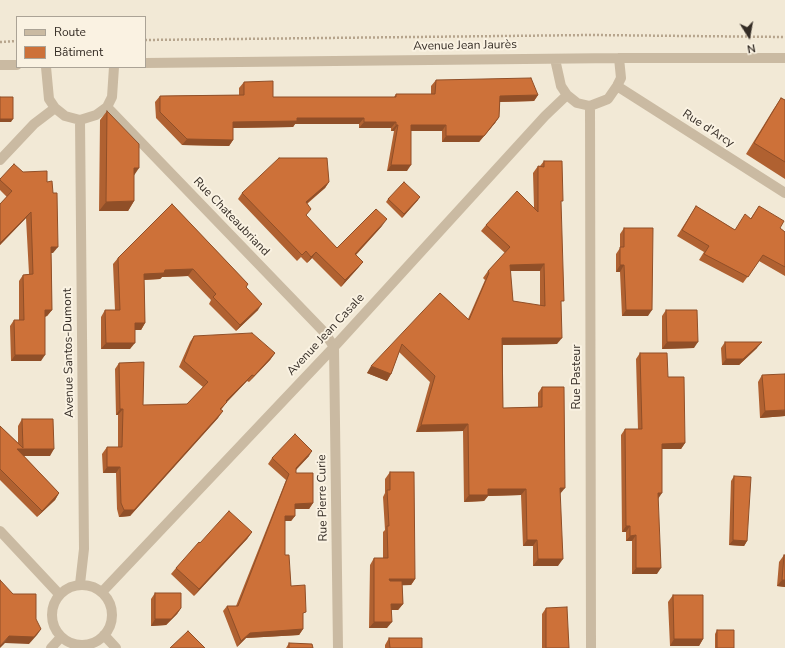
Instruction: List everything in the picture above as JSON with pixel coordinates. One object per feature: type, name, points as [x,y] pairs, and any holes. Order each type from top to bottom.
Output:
[{"type":"street","name":"Avenue Jean Jaurès","points":[[146,63],[619,58],[785,58]]},
{"type":"street","points":[[555,59],[561,86],[567,95],[577,103],[590,106],[608,99],[617,86],[621,78],[619,58]]},
{"type":"street","points":[[0,65],[16,65]]},
{"type":"street","points":[[46,68],[49,99],[55,108],[65,116],[80,120],[96,115],[107,107],[112,97],[114,68]]},
{"type":"street","name":"Rue d'Arcy","points":[[617,86],[785,193]]},
{"type":"street","name":"Avenue Jean Casale","points":[[102,592],[334,347],[540,122],[567,95]]},
{"type":"street","name":"Rue Pasteur","points":[[590,106],[590,648]]},
{"type":"street","name":"Rue Chateaubriand","points":[[107,107],[325,333],[334,347]]},
{"type":"street","points":[[0,160],[34,124],[55,108]]},
{"type":"street","name":"Avenue Santos-Dumont","points":[[80,120],[84,549],[80,584]]},
{"type":"street","name":"Rue Pierre Curie","points":[[334,347],[338,648]]},
{"type":"street","points":[[0,531],[59,594]]},
{"type":"street","points":[[80,584],[96,588],[102,592],[112,609],[110,628],[104,635],[98,641],[83,647],[68,642],[61,637],[55,630],[51,621],[51,612],[59,594],[65,589],[80,584]]},
{"type":"street","points":[[104,635],[116,648]]},
{"type":"street","points":[[52,648],[61,637]]},
{"type":"path","points":[[146,40],[592,35],[785,37]]},
{"type":"path","points":[[0,42],[16,41]]},
{"type":"building","points":[[531,78],[538,95],[500,96],[499,117],[484,136],[446,136],[446,125],[411,125],[411,165],[391,165],[398,125],[396,125],[396,122],[364,122],[364,118],[297,118],[297,121],[233,122],[233,140],[187,139],[160,112],[160,96],[244,95],[244,82],[273,81],[273,97],[396,97],[396,94],[435,94],[436,80]]},
{"type":"building","points":[[0,97],[13,97],[13,119],[0,119]]},
{"type":"building","points":[[781,98],[785,100],[785,162],[754,143]]},
{"type":"building","points":[[107,111],[139,144],[139,168],[134,168],[134,201],[106,202]]},
{"type":"building","points":[[279,158],[327,158],[329,182],[306,202],[311,209],[306,215],[337,248],[376,209],[387,219],[355,254],[363,262],[345,280],[316,252],[311,257],[306,251],[302,255],[242,193]]},
{"type":"building","points":[[544,161],[562,161],[563,201],[561,201],[564,301],[561,301],[562,338],[502,338],[503,408],[542,407],[542,387],[564,387],[565,488],[560,488],[563,559],[538,559],[537,540],[527,540],[526,489],[488,489],[488,495],[469,495],[468,424],[421,425],[435,376],[402,344],[391,374],[371,366],[440,293],[469,320],[489,273],[488,271],[510,247],[486,225],[517,191],[538,212],[538,166],[544,167]],"holes":[[[544,264],[545,306],[513,301],[510,265]]]},
{"type":"building","points":[[14,164],[23,172],[47,171],[47,182],[52,181],[53,193],[57,193],[58,247],[51,247],[52,310],[45,310],[45,355],[15,355],[14,320],[24,320],[23,275],[33,274],[31,212],[0,243],[0,204],[12,191],[0,179]]},
{"type":"building","points":[[404,182],[420,197],[404,214],[388,199]]},
{"type":"building","points":[[172,204],[248,284],[246,287],[262,304],[240,325],[213,297],[216,294],[193,269],[165,270],[164,273],[144,274],[145,323],[135,323],[135,343],[106,343],[105,310],[120,310],[118,258]]},
{"type":"building","points":[[696,206],[735,230],[745,214],[751,219],[759,206],[784,221],[780,228],[785,232],[785,267],[763,255],[748,277],[704,254],[709,246],[682,230]]},
{"type":"building","points":[[624,228],[653,228],[652,310],[626,310],[624,265],[620,265],[620,247],[624,247]]},
{"type":"building","points":[[666,310],[697,310],[698,342],[667,342]]},
{"type":"building","points":[[252,333],[275,353],[254,376],[252,375],[226,401],[227,402],[220,409],[223,411],[134,510],[124,510],[121,503],[120,467],[107,467],[107,447],[122,447],[123,409],[120,409],[119,363],[144,362],[143,405],[187,404],[208,382],[184,361],[194,336]]},
{"type":"building","points":[[725,342],[762,342],[743,359],[726,359]]},
{"type":"building","points":[[640,353],[667,353],[668,377],[684,377],[685,443],[662,444],[662,493],[658,493],[661,568],[636,568],[636,535],[630,536],[630,526],[626,526],[625,429],[642,429]]},
{"type":"building","points":[[785,374],[785,410],[765,411],[762,375]]},
{"type":"building","points":[[22,419],[53,419],[54,449],[17,449],[59,493],[42,511],[0,469],[0,426],[23,448]]},
{"type":"building","points":[[295,434],[312,451],[296,468],[296,473],[313,473],[313,503],[295,504],[295,516],[285,516],[285,555],[289,555],[291,586],[305,585],[306,612],[303,613],[303,629],[250,633],[241,641],[227,606],[238,606],[289,474],[272,458]]},
{"type":"building","points":[[390,472],[414,472],[415,579],[389,579],[390,581],[402,581],[403,604],[391,604],[392,622],[374,622],[374,558],[388,558],[387,526],[389,526],[387,490],[390,490]]},
{"type":"building","points":[[734,476],[751,477],[747,541],[733,540]]},
{"type":"building","points":[[229,511],[252,532],[199,589],[176,568]]},
{"type":"building","points":[[784,555],[785,580],[782,580]]},
{"type":"building","points":[[0,580],[13,594],[36,594],[36,619],[41,629],[34,637],[9,636],[0,646]]},
{"type":"building","points":[[155,593],[181,593],[181,608],[171,619],[155,619]]},
{"type":"building","points":[[673,595],[703,595],[703,639],[674,639]]},
{"type":"building","points":[[567,607],[569,648],[546,648],[546,608]]},
{"type":"building","points":[[717,630],[734,630],[734,648],[717,648]]},
{"type":"building","points":[[188,631],[205,648],[170,648]]},
{"type":"building","points":[[389,638],[422,638],[422,648],[390,648]]},
{"type":"building","points":[[289,643],[312,644],[313,648],[289,648]]}]
